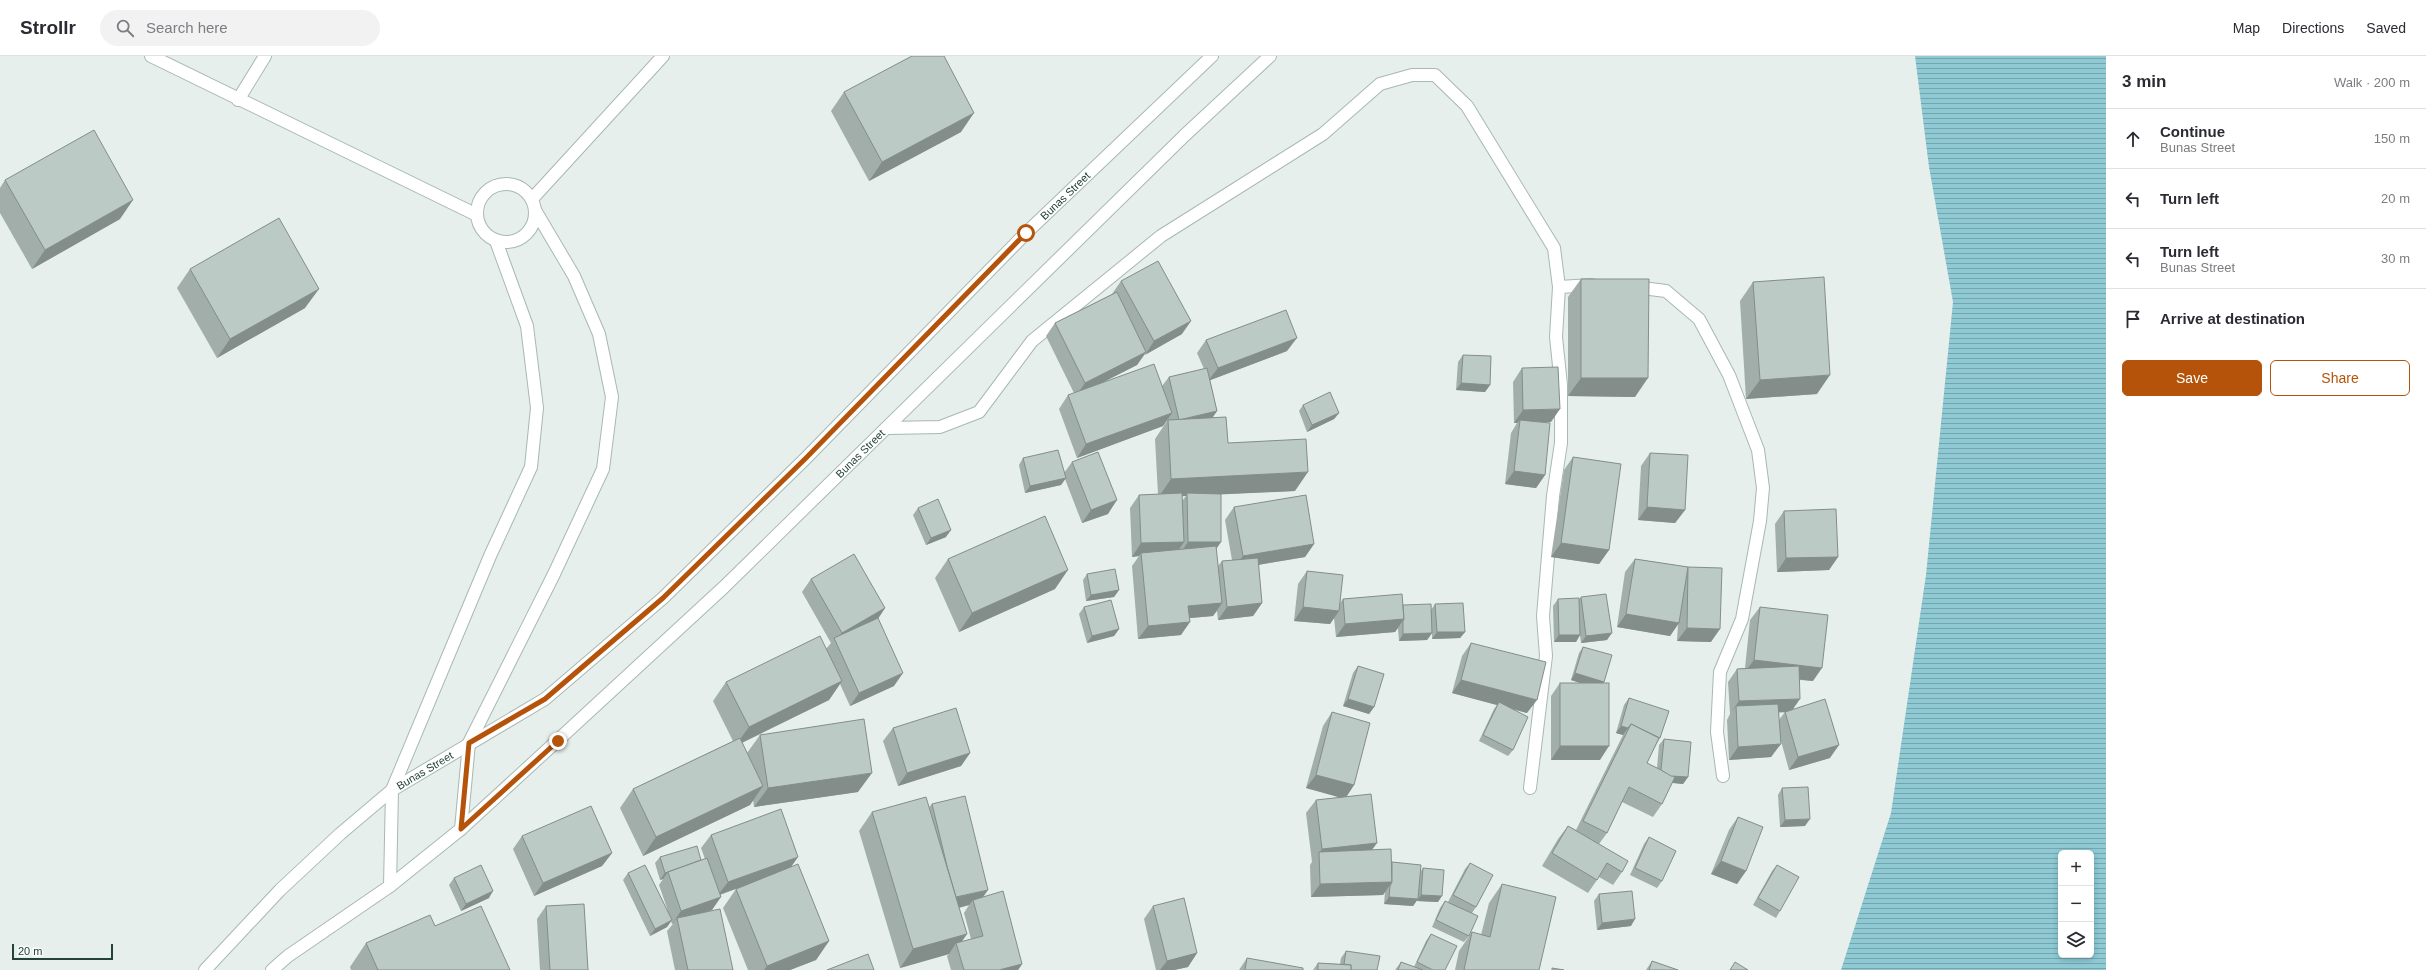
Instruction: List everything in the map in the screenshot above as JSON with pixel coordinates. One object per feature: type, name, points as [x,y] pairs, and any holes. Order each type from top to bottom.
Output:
[{"type":"street","points":[[151,56],[238,100],[476,215]]},
{"type":"street","points":[[238,100],[265,56]]},
{"type":"street","points":[[461,829],[469,743],[554,574],[603,469],[612,397],[599,334],[574,276],[533,205],[524,190],[514,184],[503,183],[492,187],[483,193],[478,204],[476,215],[479,226],[487,235],[496,241],[508,242],[520,239],[528,232],[534,222],[533,205],[663,56]]},
{"type":"street","name":"Bunas Street","points":[[205,970],[280,890],[340,834],[392,790],[545,699],[663,598],[806,458],[1026,233],[1212,56]]},
{"type":"street","name":"Bunas Street","points":[[390,886],[461,829],[724,587],[888,428],[1185,135],[1270,56]]},
{"type":"street","points":[[888,428],[940,427],[980,412],[1032,341],[1161,236],[1323,134],[1380,84],[1412,75],[1435,75],[1467,106],[1554,248],[1559,287],[1556,337],[1561,385],[1561,443],[1553,496],[1543,616],[1546,656],[1530,788]]},
{"type":"street","points":[[272,970],[288,956],[390,886],[392,790],[490,556],[531,467],[537,408],[527,326],[496,241]]},
{"type":"street","points":[[1559,287],[1603,284]]},
{"type":"street","points":[[1618,285],[1666,291],[1699,319],[1729,375],[1758,450],[1763,488],[1760,521],[1742,619],[1720,672],[1717,732],[1723,776]]},
{"type":"water","points":[[1915,56],[2106,56],[2106,970],[1841,970],[1891,813],[1926,575],[1953,302],[1929,167]]},
{"type":"building","points":[[912,56],[944,56],[974,113],[882,162],[844,92]]},
{"type":"building","points":[[94,130],[133,200],[45,250],[5,180]]},
{"type":"building","points":[[279,218],[319,289],[230,339],[190,269]]},
{"type":"building","points":[[1158,261],[1191,321],[1154,341],[1121,281]]},
{"type":"building","points":[[1824,277],[1830,375],[1760,380],[1753,282]]},
{"type":"building","points":[[1581,279],[1649,279],[1648,378],[1581,378]]},
{"type":"building","points":[[1117,292],[1146,352],[1085,383],[1055,323]]},
{"type":"building","points":[[1286,310],[1297,338],[1218,368],[1206,340]]},
{"type":"building","points":[[1463,355],[1491,356],[1490,385],[1461,383]]},
{"type":"building","points":[[1154,364],[1172,413],[1086,444],[1068,395]]},
{"type":"building","points":[[1558,367],[1560,409],[1523,410],[1522,368]]},
{"type":"building","points":[[1207,368],[1217,411],[1179,420],[1169,377]]},
{"type":"building","points":[[1330,392],[1339,413],[1312,425],[1303,405]]},
{"type":"building","points":[[1226,417],[1228,443],[1306,439],[1308,472],[1171,479],[1168,420]]},
{"type":"building","points":[[1520,420],[1550,423],[1545,475],[1514,471]]},
{"type":"building","points":[[1058,450],[1066,478],[1030,486],[1023,458]]},
{"type":"building","points":[[1098,452],[1117,500],[1091,510],[1072,462]]},
{"type":"building","points":[[1650,453],[1688,455],[1685,510],[1647,507]]},
{"type":"building","points":[[1573,457],[1621,464],[1609,550],[1561,543]]},
{"type":"building","points":[[1182,493],[1184,542],[1141,543],[1139,495]]},
{"type":"building","points":[[1187,493],[1221,494],[1221,542],[1188,542]]},
{"type":"building","points":[[1306,495],[1314,544],[1243,556],[1234,507]]},
{"type":"building","points":[[938,499],[951,530],[931,538],[918,508]]},
{"type":"building","points":[[1836,509],[1838,557],[1786,558],[1784,511]]},
{"type":"building","points":[[1045,516],[1068,570],[972,613],[948,559]]},
{"type":"building","points":[[1216,546],[1222,603],[1188,606],[1190,622],[1148,626],[1141,553]]},
{"type":"building","points":[[854,554],[885,608],[842,633],[811,579]]},
{"type":"building","points":[[1258,558],[1262,603],[1227,607],[1222,561]]},
{"type":"building","points":[[1635,559],[1688,567],[1679,623],[1626,614]]},
{"type":"building","points":[[1688,567],[1722,568],[1720,629],[1687,628]]},
{"type":"building","points":[[1115,569],[1119,590],[1091,595],[1087,574]]},
{"type":"building","points":[[1307,571],[1343,575],[1339,611],[1303,607]]},
{"type":"building","points":[[1402,594],[1404,619],[1345,624],[1343,599]]},
{"type":"building","points":[[1606,594],[1612,633],[1586,636],[1581,597]]},
{"type":"building","points":[[1579,598],[1580,635],[1559,635],[1558,599]]},
{"type":"building","points":[[1111,600],[1119,629],[1092,636],[1084,607]]},
{"type":"building","points":[[1463,603],[1465,632],[1437,632],[1435,604]]},
{"type":"building","points":[[1431,604],[1432,633],[1403,634],[1403,605]]},
{"type":"building","points":[[1760,607],[1828,615],[1822,668],[1754,660]]},
{"type":"building","points":[[878,618],[903,673],[859,693],[834,638]]},
{"type":"building","points":[[820,636],[842,681],[749,727],[726,682]]},
{"type":"building","points":[[1471,643],[1546,662],[1537,700],[1461,680]]},
{"type":"building","points":[[1583,647],[1612,655],[1604,682],[1575,673]]},
{"type":"building","points":[[1358,666],[1384,674],[1374,707],[1348,699]]},
{"type":"building","points":[[1799,666],[1800,699],[1739,701],[1737,669]]},
{"type":"building","points":[[1560,683],[1609,683],[1609,746],[1560,746]]},
{"type":"building","points":[[1629,698],[1669,711],[1660,738],[1631,724],[1628,728],[1621,726]]},
{"type":"building","points":[[1825,699],[1839,745],[1798,757],[1785,712]]},
{"type":"building","points":[[1499,702],[1528,717],[1513,750],[1483,735]]},
{"type":"building","points":[[1778,704],[1781,744],[1738,747],[1736,706]]},
{"type":"building","points":[[956,708],[970,753],[907,773],[893,728]]},
{"type":"building","points":[[1332,712],[1370,723],[1354,785],[1316,775]]},
{"type":"building","points":[[864,719],[872,773],[768,788],[760,735]]},
{"type":"building","points":[[1631,724],[1659,738],[1647,763],[1675,777],[1662,804],[1629,787],[1607,833],[1583,821]]},
{"type":"building","points":[[740,738],[763,786],[656,837],[633,789]]},
{"type":"building","points":[[1664,739],[1691,742],[1688,777],[1671,776],[1661,770]]},
{"type":"building","points":[[1808,787],[1810,819],[1785,820],[1782,788]]},
{"type":"building","points":[[1371,794],[1377,843],[1322,849],[1316,800]]},
{"type":"building","points":[[965,796],[988,890],[956,897],[932,804]]},
{"type":"building","points":[[926,797],[967,934],[913,949],[872,812]]},
{"type":"building","points":[[591,806],[612,853],[543,883],[522,836]]},
{"type":"building","points":[[781,809],[798,857],[728,882],[711,835]]},
{"type":"building","points":[[1738,817],[1763,827],[1746,871],[1721,861]]},
{"type":"building","points":[[1568,826],[1628,861],[1622,872],[1607,863],[1597,880],[1552,853]]},
{"type":"building","points":[[1649,837],[1676,851],[1662,881],[1635,868]]},
{"type":"building","points":[[697,846],[701,860],[665,873],[660,857]]},
{"type":"building","points":[[1391,849],[1392,882],[1320,884],[1319,852]]},
{"type":"building","points":[[707,858],[721,897],[681,911],[668,872]]},
{"type":"building","points":[[1392,862],[1421,865],[1418,899],[1389,897],[1392,882]]},
{"type":"building","points":[[1470,863],[1493,875],[1476,907],[1453,895]]},
{"type":"building","points":[[798,864],[829,941],[767,966],[736,889]]},
{"type":"building","points":[[481,865],[493,891],[466,904],[454,878]]},
{"type":"building","points":[[645,865],[672,920],[655,929],[628,873]]},
{"type":"building","points":[[1777,865],[1799,877],[1780,911],[1758,898]]},
{"type":"building","points":[[1423,868],[1444,870],[1442,896],[1421,895]]},
{"type":"building","points":[[1502,884],[1556,897],[1539,970],[1464,970],[1472,932],[1490,937]]},
{"type":"building","points":[[1003,891],[1022,964],[999,970],[964,970],[956,943],[983,936],[973,900]]},
{"type":"building","points":[[1632,891],[1635,919],[1602,923],[1599,894]]},
{"type":"building","points":[[1184,898],[1197,953],[1167,961],[1153,906]]},
{"type":"building","points":[[1445,901],[1478,916],[1469,936],[1436,920]]},
{"type":"building","points":[[584,904],[588,970],[550,970],[546,906]]},
{"type":"building","points":[[481,906],[510,970],[378,970],[366,943],[430,915],[435,926]]},
{"type":"building","points":[[720,909],[733,970],[688,970],[677,918]]},
{"type":"building","points":[[1431,934],[1457,946],[1445,970],[1433,970],[1417,962]]},
{"type":"building","points":[[1346,951],[1380,956],[1377,970],[1351,970],[1351,965],[1344,964]]},
{"type":"building","points":[[868,954],[874,970],[827,970]]},
{"type":"building","points":[[1247,958],[1303,968],[1303,970],[1245,970]]},
{"type":"building","points":[[1652,961],[1678,970],[1649,970]]},
{"type":"building","points":[[1401,962],[1423,970],[1398,970]]},
{"type":"building","points":[[1735,962],[1748,970],[1730,970]]},
{"type":"building","points":[[1318,963],[1351,965],[1351,970],[1318,970]]},
{"type":"building","points":[[1552,968],[1564,970],[1552,970]]},
{"type":"route","points":[[558,741],[461,829],[469,743],[545,699],[663,598],[806,458],[1026,233]]}]
